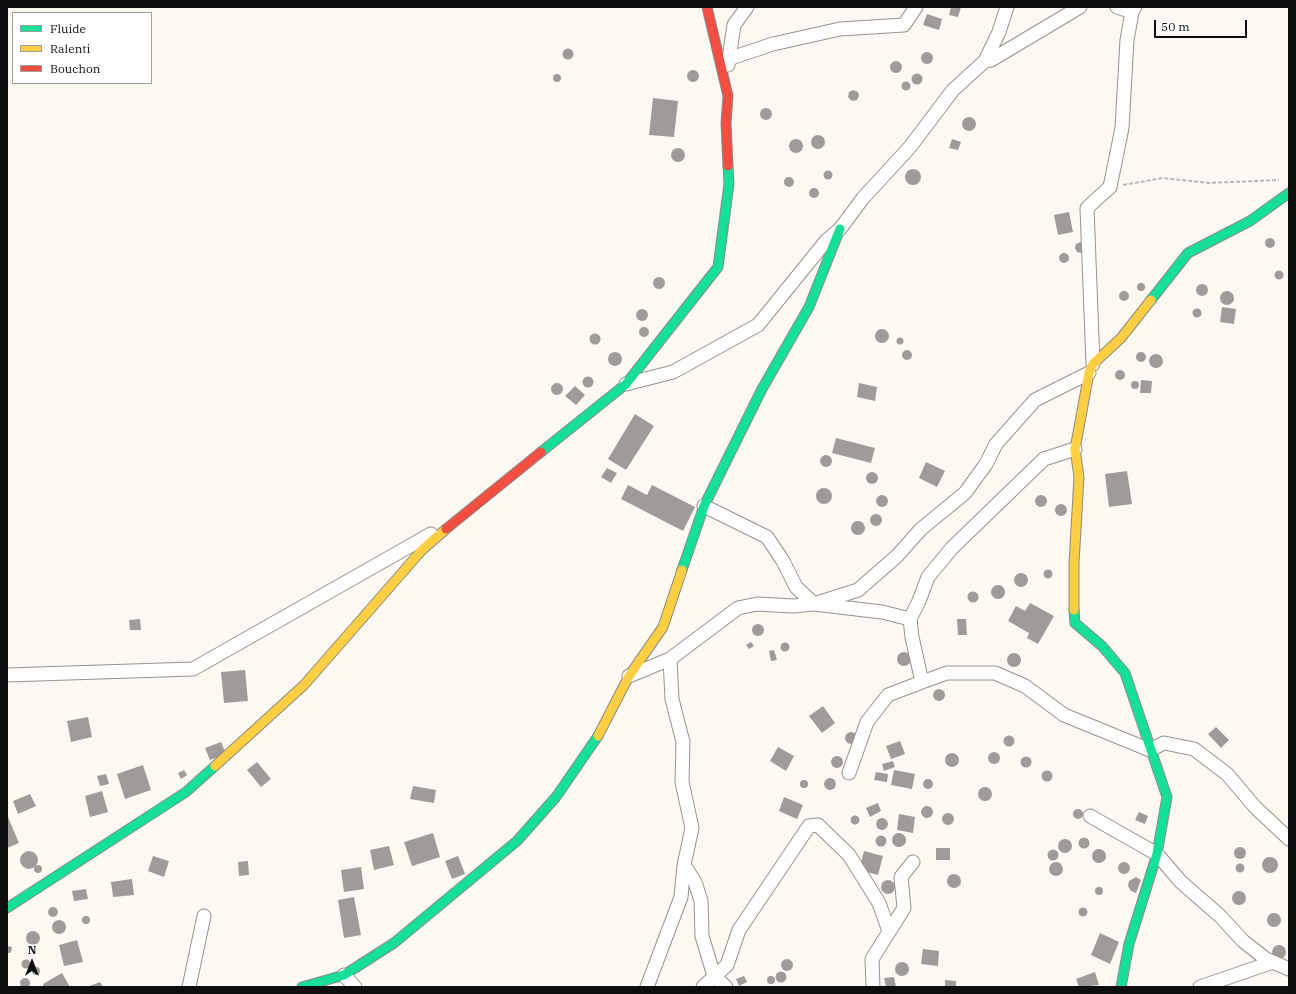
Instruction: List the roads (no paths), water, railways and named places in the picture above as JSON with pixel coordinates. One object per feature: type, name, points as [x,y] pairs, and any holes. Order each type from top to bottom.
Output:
[{"type":"street","points":[[707,7],[728,96]]},
{"type":"street","points":[[7,908],[186,792],[304,685],[422,550],[454,522],[626,384],[718,267],[729,184],[726,123],[728,59],[734,25],[747,7]]},
{"type":"street","points":[[728,59],[773,44],[840,29],[904,25],[916,7]]},
{"type":"street","points":[[626,384],[673,372],[758,324],[826,241],[840,228],[863,198],[910,147],[953,90],[985,61],[999,32],[1007,7]]},
{"type":"street","points":[[985,61],[991,60],[1080,7]]},
{"type":"street","points":[[1117,7],[1133,10],[1127,40],[1122,128],[1110,187],[1087,208],[1091,368],[1075,449],[1079,477],[1073,603],[1076,623],[1102,646],[1125,674],[1167,797],[1157,854],[1129,944],[1121,987]]},
{"type":"street","points":[[814,604],[858,590],[897,556],[921,529],[965,493],[986,464],[996,444],[1035,400],[1091,368],[1121,338],[1188,253],[1250,221],[1289,193]]},
{"type":"street","points":[[302,987],[344,974],[394,943],[517,841],[556,797],[594,744],[629,676],[663,627],[704,506],[762,389],[809,307],[840,228]]},
{"type":"street","points":[[922,682],[912,637],[910,619],[928,577],[952,548],[1044,459],[1075,449]]},
{"type":"street","points":[[704,506],[767,537],[783,561],[796,587],[814,604]]},
{"type":"street","points":[[7,675],[193,669],[454,522]]},
{"type":"street","points":[[629,676],[670,659],[738,608],[757,604],[793,606],[814,604],[882,612],[910,619]]},
{"type":"street","points":[[647,987],[681,897],[684,865],[692,828],[682,782],[683,742],[672,699],[670,659]]},
{"type":"street","points":[[849,773],[867,722],[888,695],[947,673],[995,673],[1025,686],[1064,715],[1150,750],[1164,743],[1194,749],[1228,774],[1255,807],[1288,837]]},
{"type":"street","points":[[1090,816],[1157,854],[1181,882],[1220,916],[1243,941],[1266,959],[1289,969]]},
{"type":"street","points":[[703,987],[727,965],[739,930],[809,826],[818,825],[849,855],[879,904],[889,931]]},
{"type":"street","points":[[873,987],[872,959],[904,908],[901,878],[913,862]]},
{"type":"street","points":[[684,865],[695,882],[701,901],[702,936],[714,976],[726,987]]},
{"type":"street","points":[[189,987],[204,916]]},
{"type":"street","points":[[1200,987],[1273,962]]},
{"type":"street","points":[[344,974],[355,987]]}]
